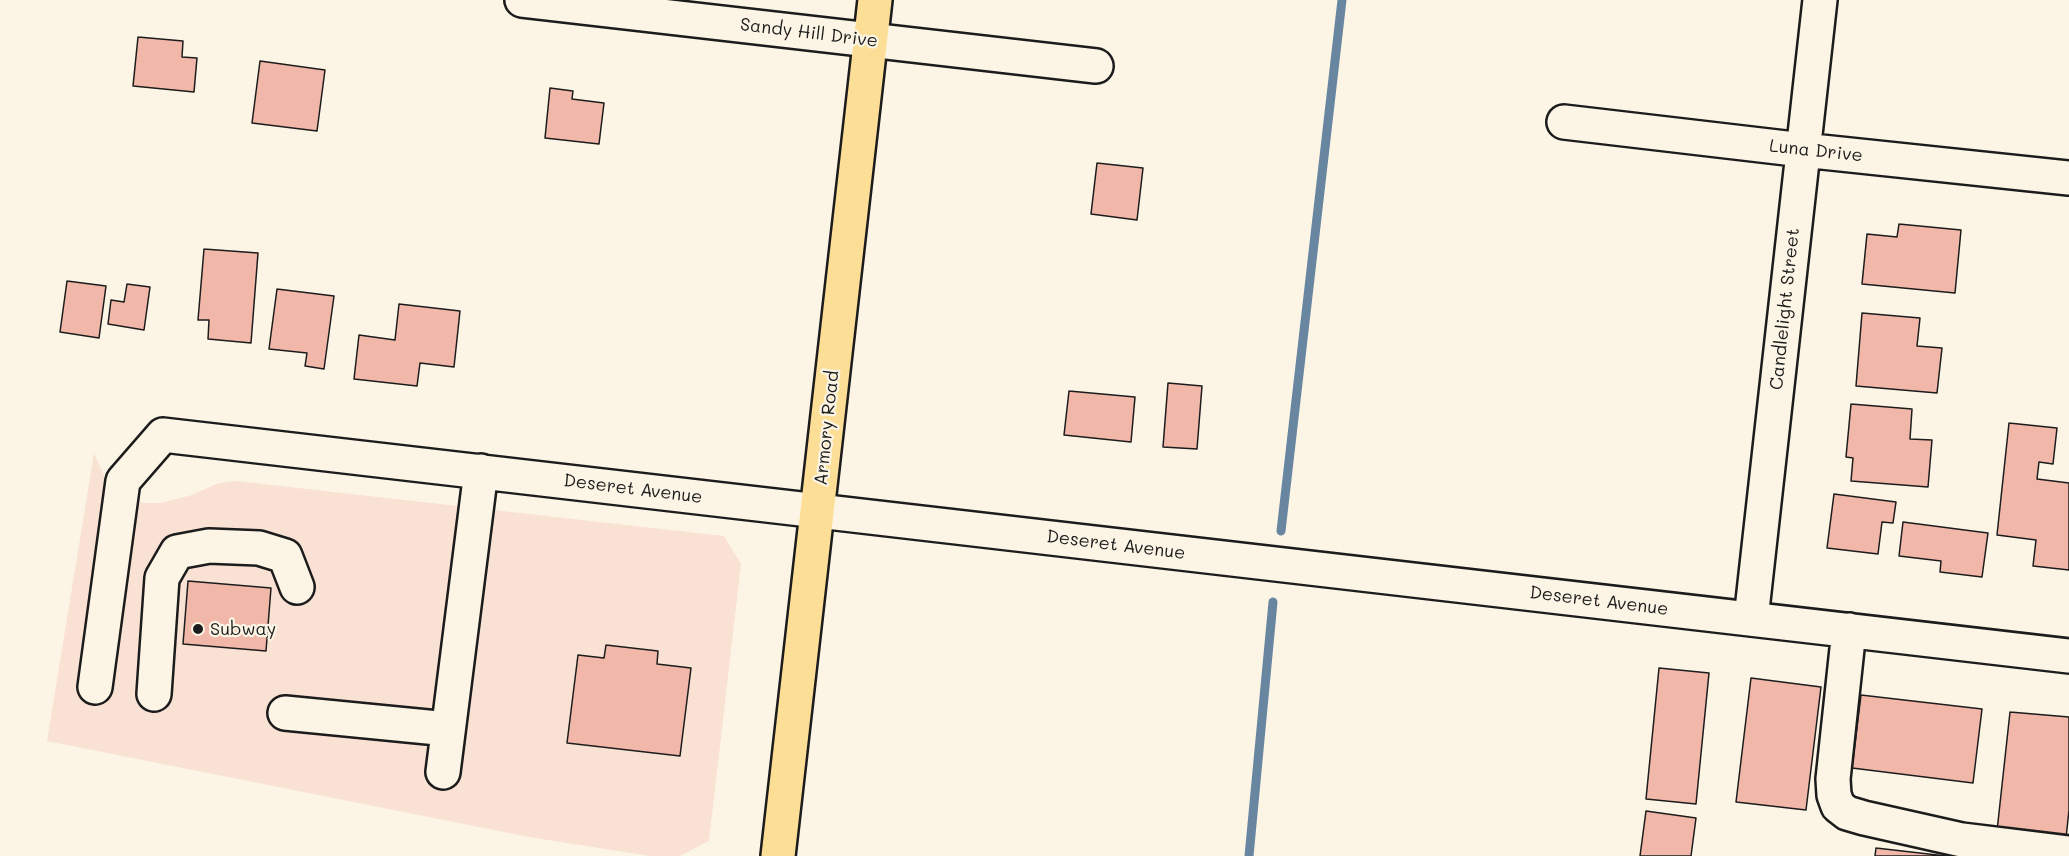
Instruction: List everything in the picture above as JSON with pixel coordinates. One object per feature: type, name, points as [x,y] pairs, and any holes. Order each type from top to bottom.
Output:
[{"type":"main road","name":"Armory Road","points":[[778,856],[875,0]]},
{"type":"street","name":"Sandy Hill Drive","points":[[522,0],[1096,66]]},
{"type":"street","name":"Candlelight Street","points":[[1751,619],[1820,0]]},
{"type":"street","name":"Luna Drive","points":[[1564,122],[2069,178]]},
{"type":"street","name":"Deseret Avenue","points":[[95,687],[123,481],[163,435],[2069,656]]},
{"type":"street","points":[[443,772],[481,471]]},
{"type":"street","points":[[154,694],[162,578],[177,552],[209,546],[259,548],[285,556],[297,586]]},
{"type":"street","points":[[1849,630],[1833,779],[1834,795],[1838,806],[1847,813],[1864,818],[1962,840],[2069,853]]},
{"type":"street","points":[[285,712],[448,729]]},
{"type":"shaded area","points":[[94,453],[105,478],[119,494],[142,503],[161,503],[192,495],[219,483],[236,481],[724,536],[741,564],[709,841],[680,856],[650,856],[529,837],[47,741]]},
{"type":"building","points":[[138,37],[183,41],[182,57],[197,58],[194,92],[133,86]]},
{"type":"building","points":[[260,61],[325,70],[317,131],[252,123]]},
{"type":"building","points":[[550,88],[573,91],[572,99],[604,103],[599,144],[545,138]]},
{"type":"building","points":[[1097,163],[1143,168],[1137,220],[1091,214]]},
{"type":"building","points":[[1899,224],[1961,230],[1955,293],[1862,284],[1867,234],[1897,237]]},
{"type":"building","points":[[204,249],[258,253],[251,343],[208,339],[209,320],[198,320]]},
{"type":"building","points":[[67,281],[106,286],[99,338],[60,332]]},
{"type":"building","points":[[127,284],[150,287],[144,330],[108,324],[111,300],[124,302]]},
{"type":"building","points":[[277,289],[334,296],[324,369],[305,366],[307,353],[269,349]]},
{"type":"building","points":[[399,304],[460,311],[454,367],[420,363],[417,386],[354,379],[359,335],[395,340]]},
{"type":"building","points":[[1862,313],[1920,318],[1917,346],[1942,348],[1937,393],[1856,386]]},
{"type":"building","points":[[1168,383],[1202,386],[1197,449],[1163,447]]},
{"type":"building","points":[[1069,391],[1135,397],[1131,442],[1064,435]]},
{"type":"building","points":[[1851,404],[1912,409],[1910,439],[1932,440],[1928,487],[1851,481],[1853,458],[1846,457]]},
{"type":"building","points":[[2009,423],[2057,428],[2053,464],[2039,462],[2037,479],[2069,483],[2069,570],[2033,566],[2036,540],[1997,535]]},
{"type":"building","points":[[1834,494],[1896,502],[1893,523],[1882,522],[1878,554],[1827,548]]},
{"type":"building","points":[[1903,522],[1988,533],[1982,577],[1940,572],[1941,561],[1899,556]]},
{"type":"building","points":[[188,581],[271,588],[266,651],[183,644]]},
{"type":"building","points":[[606,645],[658,651],[657,664],[691,668],[680,756],[567,743],[578,655],[604,658]]},
{"type":"building","points":[[1659,668],[1709,673],[1696,804],[1646,799]]},
{"type":"building","points":[[1751,678],[1821,687],[1806,810],[1736,802]]},
{"type":"building","points":[[1861,695],[1982,709],[1973,783],[1852,768]]},
{"type":"building","points":[[2010,712],[2069,717],[2069,810],[2066,838],[1997,831]]},
{"type":"building","points":[[1646,811],[1696,818],[1691,856],[1640,856]]},
{"type":"building","points":[[1876,848],[1946,856],[1875,856]]},
{"type":"waterway","points":[[1281,531],[1342,0]]},
{"type":"waterway","points":[[1249,856],[1273,602]]},
{"type":"place","name":"Subway","points":[[198,629]]}]
